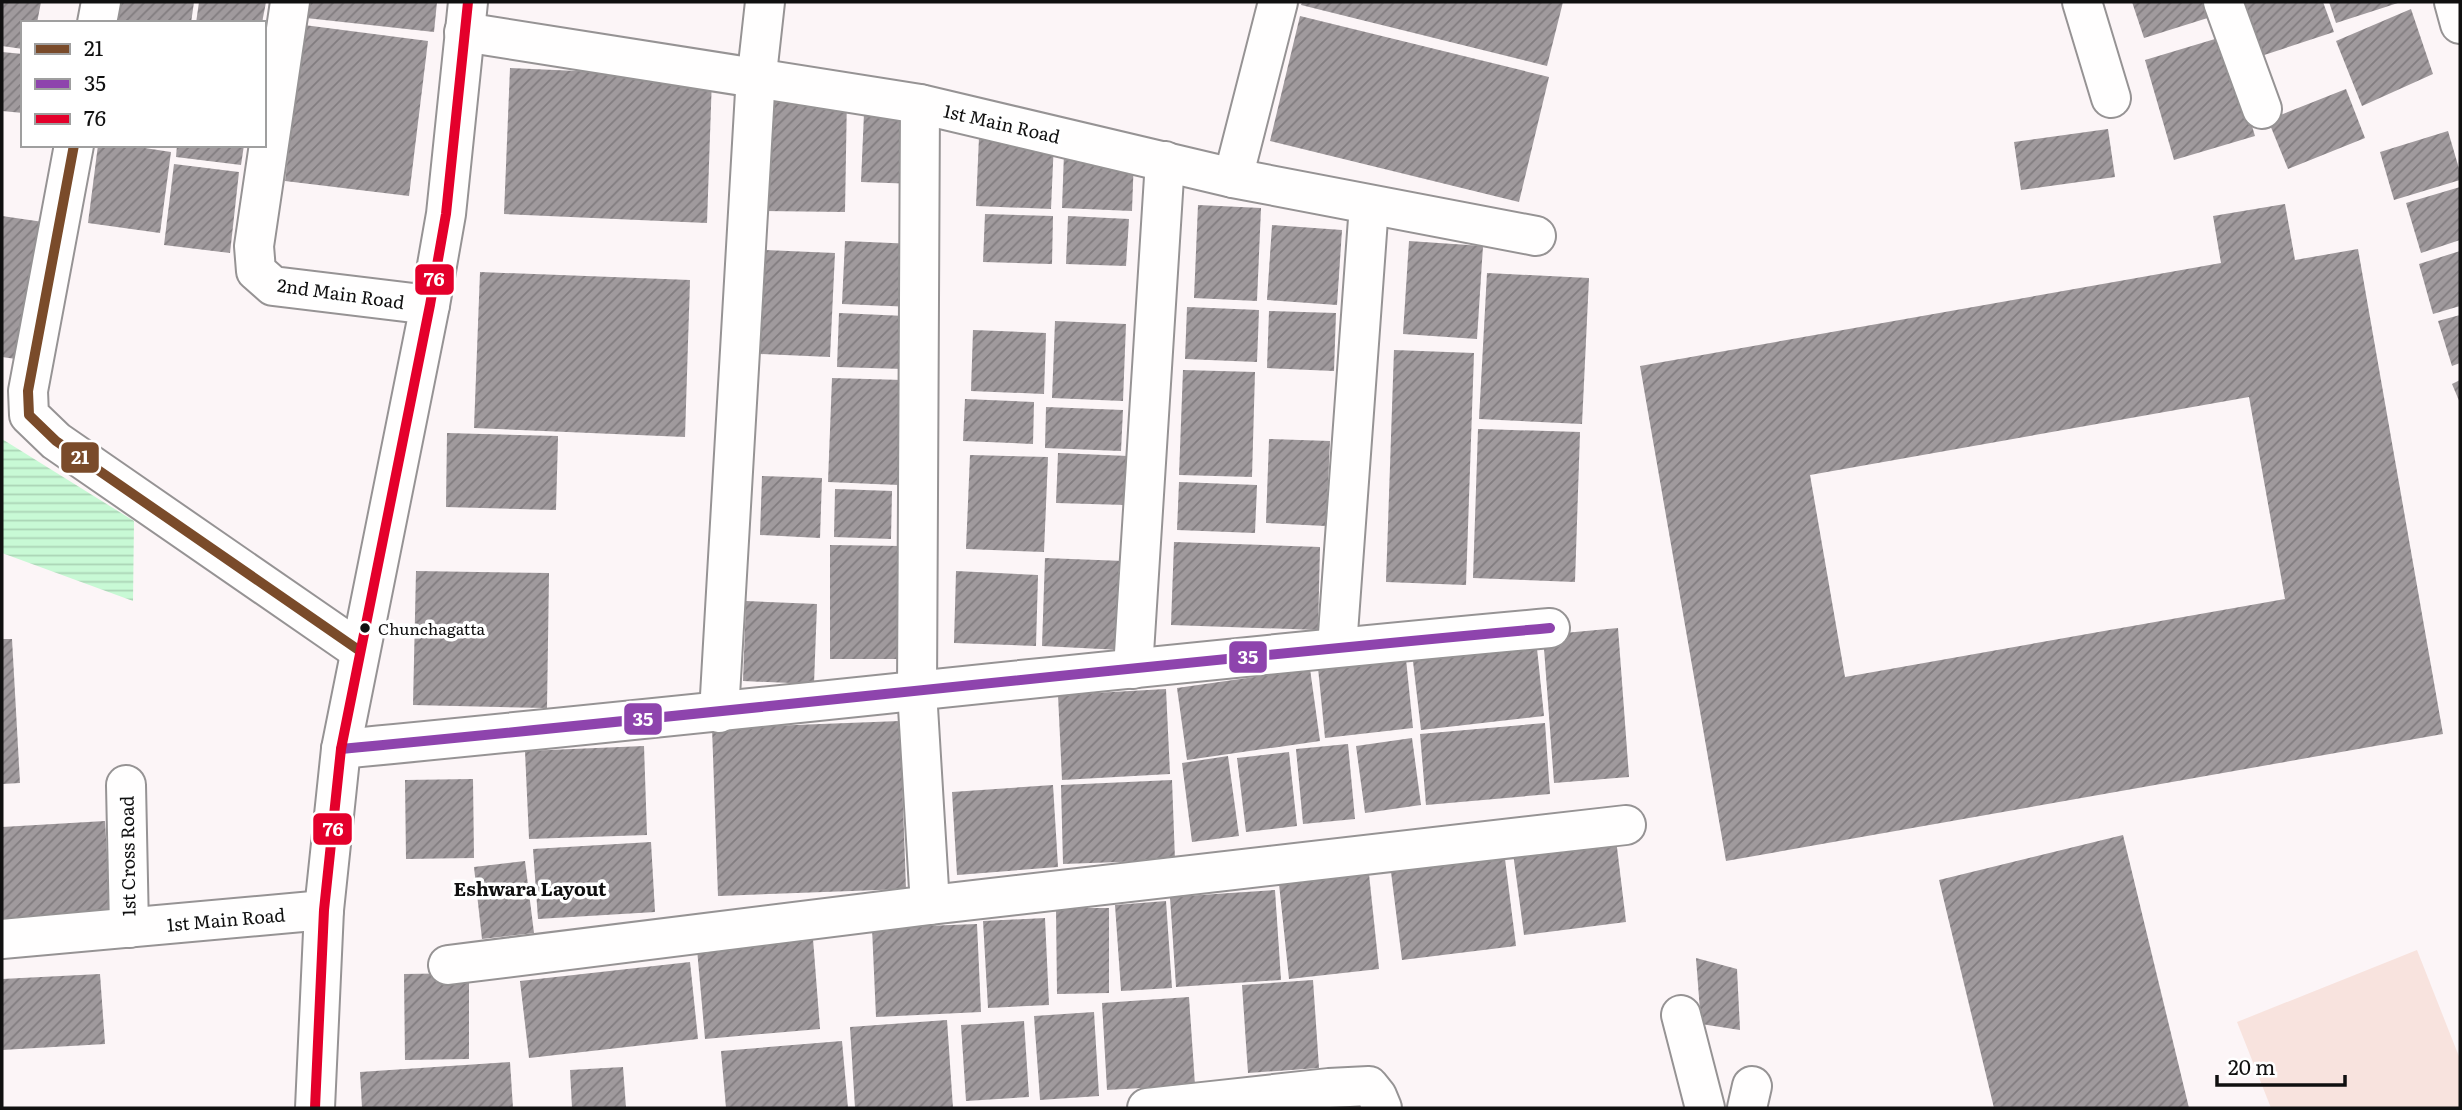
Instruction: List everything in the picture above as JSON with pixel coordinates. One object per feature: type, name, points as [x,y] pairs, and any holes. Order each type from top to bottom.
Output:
[{"type":"street","points":[[97,21],[101,2]]},
{"type":"street","name":"2nd Main Road","points":[[290,2],[254,246],[256,271],[272,286],[430,305]]},
{"type":"street","points":[[719,713],[756,80],[765,2]]},
{"type":"street","points":[[1233,178],[1278,2]]},
{"type":"street","points":[[2082,2],[2110,98]]},
{"type":"street","points":[[2223,2],[2262,109]]},
{"type":"street","points":[[2454,2],[2460,24]]},
{"type":"street","points":[[314,1106],[324,910],[341,749],[446,214],[466,17]]},
{"type":"street","name":"1st Main Road","points":[[466,17],[756,80],[920,104],[1233,178],[1536,236]]},
{"type":"street","points":[[920,104],[917,691],[930,905]]},
{"type":"street","points":[[74,147],[27,391],[29,415],[56,441],[360,651]]},
{"type":"street","points":[[1133,669],[1165,161]]},
{"type":"street","points":[[1337,647],[1369,205]]},
{"type":"street","points":[[341,749],[719,713],[1337,647],[1550,628]]},
{"type":"street","name":"1st Cross Road","points":[[126,785],[129,928]]},
{"type":"street","points":[[448,964],[930,905],[1626,825]]},
{"type":"street","name":"1st Main Road","points":[[2,939],[324,910]]},
{"type":"street","points":[[1681,1014],[1705,1108]]},
{"type":"street","points":[[1155,1108],[1329,1088],[1375,1097]]},
{"type":"shaded area","points":[[2,439],[134,521],[133,601],[2,553]]},
{"type":"shaded area","points":[[2417,950],[2460,1059],[2460,1108],[2271,1108],[2237,1022]]},
{"type":"building","points":[[2,2],[41,2],[37,21],[21,21],[21,49],[2,46]]},
{"type":"building","points":[[114,2],[194,2],[191,21],[111,21]]},
{"type":"building","points":[[199,2],[266,2],[262,21],[196,21]]},
{"type":"building","points":[[308,2],[437,2],[434,32],[306,18]]},
{"type":"building","points":[[1302,2],[1563,2],[1547,66],[1301,5]]},
{"type":"building","points":[[2132,2],[2209,2],[2214,16],[2144,38]]},
{"type":"building","points":[[2239,2],[2323,2],[2334,32],[2258,57]]},
{"type":"building","points":[[2329,2],[2401,2],[2336,23]]},
{"type":"building","points":[[2411,9],[2433,74],[2362,106],[2336,41]]},
{"type":"building","points":[[1300,16],[1549,77],[1519,202],[1270,141]]},
{"type":"building","points":[[304,25],[428,41],[409,196],[285,181]]},
{"type":"building","points":[[2225,36],[2255,136],[2174,160],[2145,60]]},
{"type":"building","points":[[2,52],[21,54],[21,113],[2,111]]},
{"type":"building","points":[[510,68],[712,77],[707,223],[504,214]]},
{"type":"building","points":[[2346,89],[2365,138],[2288,169],[2268,120]]},
{"type":"building","points":[[765,93],[847,94],[845,212],[763,211]]},
{"type":"building","points":[[864,113],[920,115],[917,184],[861,182]]},
{"type":"building","points":[[2108,129],[2115,177],[2021,190],[2014,142]]},
{"type":"building","points":[[2448,131],[2460,180],[2394,200],[2380,152]]},
{"type":"building","points":[[979,137],[1054,141],[1051,209],[976,206]]},
{"type":"building","points":[[98,147],[138,147],[171,152],[160,233],[88,223]]},
{"type":"building","points":[[177,147],[244,147],[241,165],[176,157]]},
{"type":"building","points":[[1064,153],[1134,156],[1132,211],[1062,208]]},
{"type":"building","points":[[174,164],[239,172],[230,253],[164,245]]},
{"type":"building","points":[[2460,187],[2460,240],[2421,253],[2406,203]]},
{"type":"building","points":[[2285,204],[2295,260],[2358,249],[2443,734],[1726,861],[1640,366],[2221,263],[2213,216]],"holes":[[[2249,397],[2285,599],[1845,677],[1810,475]]]},
{"type":"building","points":[[1198,205],[1261,208],[1257,301],[1194,298]]},
{"type":"building","points":[[985,214],[1053,216],[1052,264],[983,262]]},
{"type":"building","points":[[2,216],[50,223],[30,361],[2,357]]},
{"type":"building","points":[[1068,216],[1129,219],[1126,266],[1066,264]]},
{"type":"building","points":[[1272,225],[1342,230],[1337,305],[1267,300]]},
{"type":"building","points":[[845,241],[915,244],[913,307],[842,304]]},
{"type":"building","points":[[1409,241],[1483,246],[1477,339],[1403,334]]},
{"type":"building","points":[[765,250],[835,253],[830,357],[760,354]]},
{"type":"building","points":[[2460,251],[2460,306],[2433,314],[2419,264]]},
{"type":"building","points":[[480,272],[690,280],[685,437],[474,428]]},
{"type":"building","points":[[1487,273],[1589,278],[1582,424],[1479,419]]},
{"type":"building","points":[[1187,307],[1259,310],[1257,362],[1185,359]]},
{"type":"building","points":[[1269,311],[1336,313],[1334,371],[1267,368]]},
{"type":"building","points":[[839,313],[905,316],[903,369],[837,367]]},
{"type":"building","points":[[2460,315],[2460,363],[2452,366],[2438,321]]},
{"type":"building","points":[[1055,321],[1126,324],[1123,401],[1052,398]]},
{"type":"building","points":[[973,330],[1046,333],[1044,394],[971,391]]},
{"type":"building","points":[[1394,350],[1474,353],[1466,585],[1386,582]]},
{"type":"building","points":[[1183,370],[1255,372],[1252,477],[1179,475]]},
{"type":"building","points":[[832,378],[903,380],[899,485],[828,482]]},
{"type":"building","points":[[2460,380],[2460,403],[2452,384]]},
{"type":"building","points":[[965,399],[1034,402],[1033,444],[963,441]]},
{"type":"building","points":[[1046,407],[1123,410],[1121,451],[1045,448]]},
{"type":"building","points":[[1478,429],[1580,432],[1575,582],[1473,578]]},
{"type":"building","points":[[447,433],[558,436],[556,510],[446,507]]},
{"type":"building","points":[[1269,439],[1330,441],[1326,526],[1266,523]]},
{"type":"building","points":[[1058,453],[1128,456],[1126,505],[1056,503]]},
{"type":"building","points":[[970,455],[1048,457],[1044,552],[966,549]]},
{"type":"building","points":[[762,476],[822,478],[820,538],[760,535]]},
{"type":"building","points":[[1179,482],[1257,485],[1255,533],[1177,530]]},
{"type":"building","points":[[835,489],[892,491],[891,539],[834,537]]},
{"type":"building","points":[[1174,542],[1320,547],[1318,630],[1171,625]]},
{"type":"building","points":[[830,545],[901,546],[901,659],[830,659]]},
{"type":"building","points":[[1045,558],[1124,561],[1121,650],[1042,646]]},
{"type":"building","points":[[416,571],[549,573],[547,708],[413,705]]},
{"type":"building","points":[[956,571],[1038,575],[1036,646],[954,643]]},
{"type":"building","points":[[746,601],[817,604],[814,684],[743,681]]},
{"type":"building","points":[[1618,628],[1629,777],[1554,783],[1543,635]]},
{"type":"building","points":[[2,639],[12,639],[20,783],[2,784]]},
{"type":"building","points":[[1536,639],[1544,716],[1421,730],[1412,653]]},
{"type":"building","points":[[1406,659],[1413,728],[1325,738],[1318,668]]},
{"type":"building","points":[[1310,669],[1320,741],[1187,760],[1177,688]]},
{"type":"building","points":[[1166,689],[1170,774],[1062,780],[1058,695]]},
{"type":"building","points":[[900,721],[906,889],[718,896],[712,728]]},
{"type":"building","points":[[1545,723],[1550,794],[1426,805],[1420,734]]},
{"type":"building","points":[[1412,738],[1421,805],[1365,813],[1356,746]]},
{"type":"building","points":[[1348,744],[1355,819],[1303,824],[1296,749]]},
{"type":"building","points":[[644,746],[647,835],[529,839],[525,751]]},
{"type":"building","points":[[1289,752],[1297,826],[1246,832],[1237,758]]},
{"type":"building","points":[[1228,756],[1239,836],[1192,842],[1182,763]]},
{"type":"building","points":[[473,779],[474,858],[406,859],[405,780]]},
{"type":"building","points":[[1172,780],[1175,860],[1063,864],[1061,785]]},
{"type":"building","points":[[1053,785],[1058,867],[957,875],[952,792]]},
{"type":"building","points":[[105,821],[111,920],[2,926],[2,827]]},
{"type":"building","points":[[2123,835],[2189,1108],[1994,1108],[1939,880]]},
{"type":"building","points":[[1616,839],[1626,922],[1524,935],[1513,853]]},
{"type":"building","points":[[651,842],[655,912],[538,919],[533,849]]},
{"type":"building","points":[[1504,851],[1516,946],[1402,960],[1390,864]]},
{"type":"building","points":[[525,861],[534,933],[482,939],[474,867]]},
{"type":"building","points":[[1369,874],[1379,969],[1289,979],[1279,884]]},
{"type":"building","points":[[1275,890],[1281,980],[1176,987],[1170,897]]},
{"type":"building","points":[[1166,901],[1172,988],[1121,991],[1115,905]]},
{"type":"building","points":[[1056,908],[1109,908],[1109,993],[1057,994]]},
{"type":"building","points":[[1045,918],[1049,1005],[988,1008],[983,921]]},
{"type":"building","points":[[977,924],[981,1012],[876,1017],[872,928]]},
{"type":"building","points":[[813,939],[820,1029],[705,1039],[697,949]]},
{"type":"building","points":[[1696,958],[1737,969],[1740,1030],[1701,1024]]},
{"type":"building","points":[[690,962],[698,1039],[529,1058],[520,981]]},
{"type":"building","points":[[469,973],[469,1059],[405,1060],[404,974]]},
{"type":"building","points":[[100,974],[105,1044],[2,1050],[2,979]]},
{"type":"building","points":[[1313,980],[1319,1068],[1248,1073],[1242,985]]},
{"type":"building","points":[[1189,997],[1195,1085],[1107,1090],[1102,1003]]},
{"type":"building","points":[[1094,1012],[1099,1096],[1040,1100],[1034,1016]]},
{"type":"building","points":[[947,1020],[953,1108],[855,1108],[850,1027]]},
{"type":"building","points":[[1024,1021],[1029,1097],[966,1101],[961,1025]]},
{"type":"building","points":[[842,1041],[848,1108],[726,1108],[721,1051]]},
{"type":"building","points":[[510,1062],[513,1108],[362,1108],[360,1072]]},
{"type":"building","points":[[623,1067],[626,1108],[572,1108],[570,1070]]},
{"type":"transit line","name":"76","points":[[315,1108],[324,910],[341,749],[446,214],[468,2]]},
{"type":"transit line","name":"21","points":[[74,147],[28,391],[29,415],[56,441],[360,651]]},
{"type":"transit line","name":"35","points":[[341,749],[1550,628]]},
{"type":"place","name":"Chunchagatta","points":[[365,628]]},
{"type":"district","name":"Eshwara Layout","points":[[530,888]]}]
